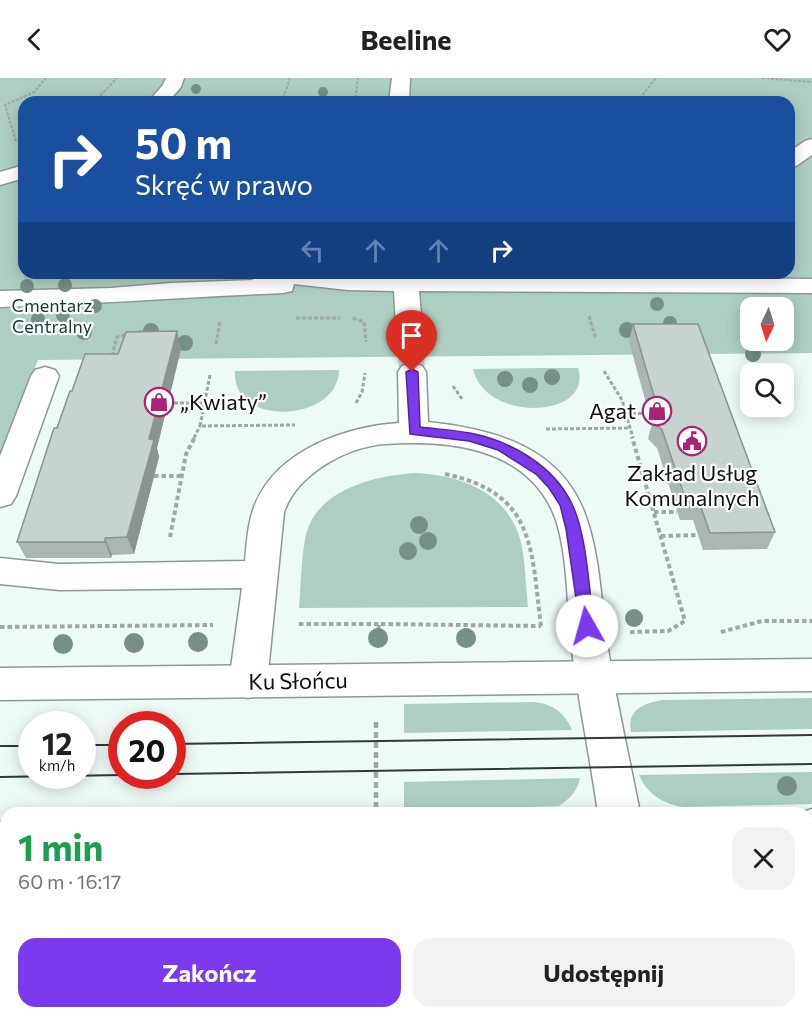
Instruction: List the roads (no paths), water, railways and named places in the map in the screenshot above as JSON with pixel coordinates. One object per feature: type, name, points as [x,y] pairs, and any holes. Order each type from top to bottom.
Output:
[{"type":"street","points":[[164,96],[172,87],[175,78]]},
{"type":"street","points":[[400,96],[401,78]]},
{"type":"street","points":[[795,158],[812,145]]},
{"type":"street","points":[[0,179],[18,173]]},
{"type":"street","points":[[307,279],[348,284]]},
{"type":"street","points":[[0,299],[111,297],[175,281],[348,284],[396,279]]},
{"type":"street","points":[[405,279],[410,341]]},
{"type":"street","points":[[513,279],[812,286]]},
{"type":"street","points":[[412,372],[414,431]]},
{"type":"street","points":[[0,496],[14,421],[45,376]]},
{"type":"street","points":[[248,682],[268,515],[275,497],[287,478],[327,451],[379,434],[414,431],[470,437],[502,447],[540,470],[554,484],[566,505],[573,529],[619,807]]},
{"type":"street","points":[[0,571],[59,576],[260,574]]},
{"type":"street","name":"Ku Słońcu","points":[[0,684],[812,675]]},
{"type":"tunnel","points":[[410,341],[412,372]]},
{"type":"tram line","points":[[186,744],[812,735]]},
{"type":"tram line","points":[[96,745],[108,745]]},
{"type":"tram line","points":[[0,746],[18,746]]},
{"type":"tram line","points":[[186,774],[812,764]]},
{"type":"tram line","points":[[0,777],[108,775]]},
{"type":"place","name":"„Kwiaty”","points":[[159,402]]},
{"type":"place","name":"Agat","points":[[657,411]]},
{"type":"place","name":"Zakład Usług Komunalnych","points":[[692,441]]},
{"type":"park label","name":"Cmentarz Centralny","points":[[52,316]]}]
